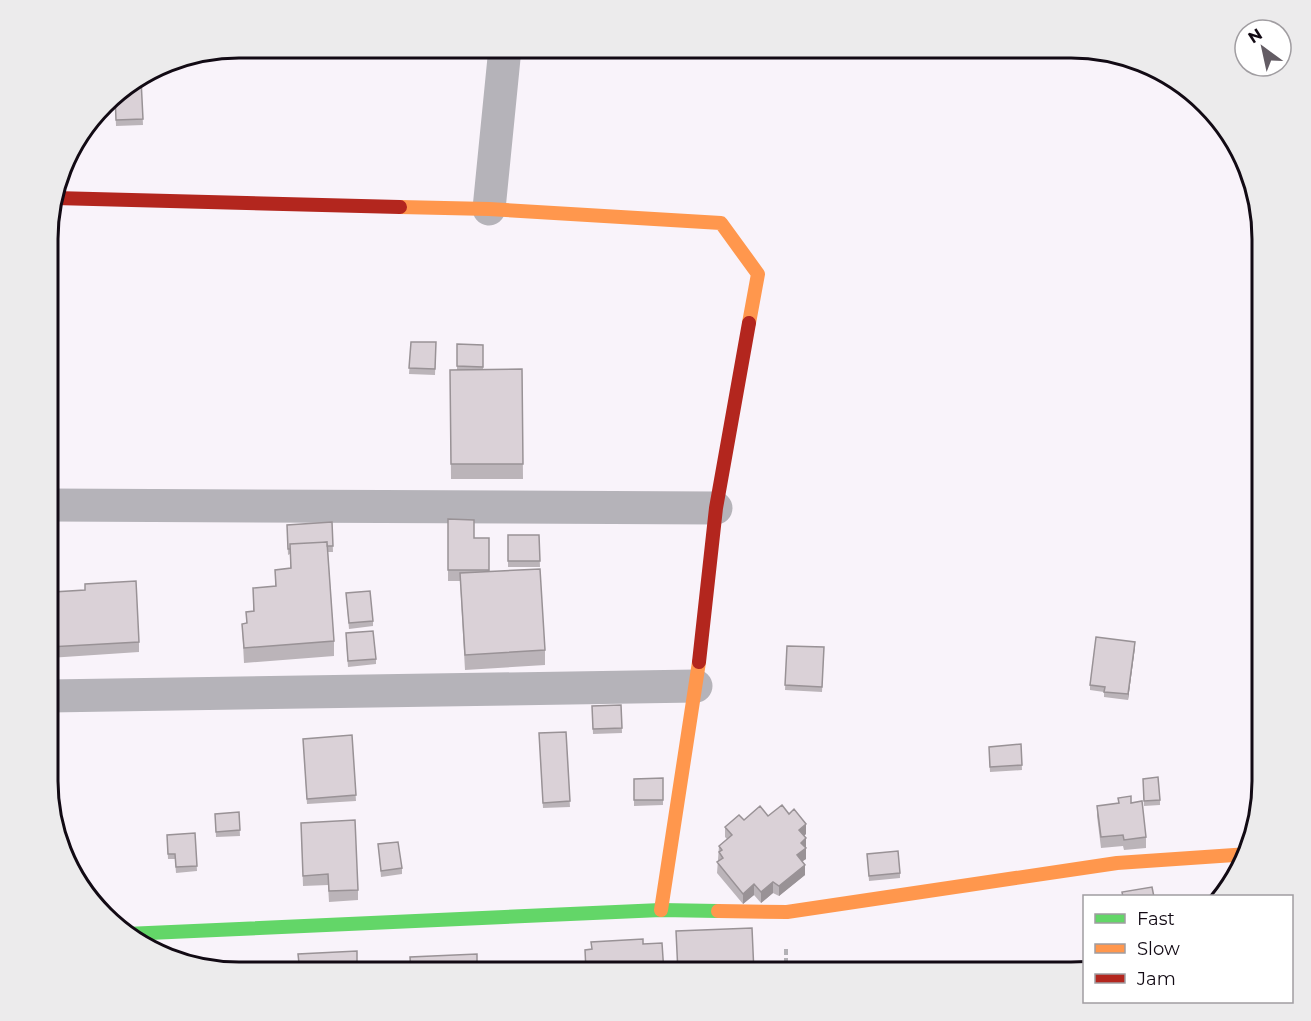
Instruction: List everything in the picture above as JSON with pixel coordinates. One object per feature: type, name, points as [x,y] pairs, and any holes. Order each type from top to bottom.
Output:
[{"type":"street","points":[[489,209],[504,59]]},
{"type":"street","points":[[64,198],[489,209],[721,223],[758,274],[716,508],[696,686],[661,910]]},
{"type":"street","points":[[59,505],[716,508]]},
{"type":"street","points":[[59,696],[696,686]]},
{"type":"street","points":[[141,933],[661,910],[787,912],[1117,863],[1237,855]]},
{"type":"building","points":[[141,88],[143,119],[116,120],[116,107]]},
{"type":"building","points":[[411,342],[436,342],[435,369],[409,368]]},
{"type":"building","points":[[457,344],[483,345],[483,367],[457,366]]},
{"type":"building","points":[[522,369],[523,464],[451,464],[450,370]]},
{"type":"building","points":[[448,519],[474,520],[474,538],[489,538],[489,570],[448,570]]},
{"type":"building","points":[[332,522],[333,546],[327,546],[327,542],[290,544],[290,549],[288,549],[287,525]]},
{"type":"building","points":[[508,535],[539,535],[540,561],[508,561]]},
{"type":"building","points":[[327,542],[334,641],[244,648],[242,624],[247,623],[246,612],[254,611],[253,588],[276,586],[275,570],[291,568],[290,544]]},
{"type":"building","points":[[540,569],[545,650],[465,655],[460,573]]},
{"type":"building","points":[[136,581],[139,642],[59,646],[59,592],[85,590],[85,584]]},
{"type":"building","points":[[370,591],[373,621],[349,623],[346,593]]},
{"type":"building","points":[[373,631],[376,659],[348,661],[346,633]]},
{"type":"building","points":[[1096,637],[1135,642],[1128,694],[1104,692],[1105,687],[1090,685]]},
{"type":"building","points":[[787,646],[824,647],[822,687],[785,685]]},
{"type":"building","points":[[621,705],[622,728],[593,729],[592,706]]},
{"type":"building","points":[[566,732],[570,801],[543,803],[539,733]]},
{"type":"building","points":[[352,735],[356,795],[307,799],[303,739]]},
{"type":"building","points":[[1021,744],[1022,765],[990,767],[989,747]]},
{"type":"building","points":[[1158,777],[1160,800],[1144,801],[1143,779]]},
{"type":"building","points":[[663,778],[663,800],[634,800],[634,779]]},
{"type":"building","points":[[1131,796],[1131,803],[1142,801],[1146,837],[1124,840],[1123,835],[1101,837],[1097,806],[1119,803],[1118,798]]},
{"type":"building","points":[[782,805],[789,814],[794,809],[806,824],[799,830],[806,838],[801,843],[806,848],[797,855],[805,865],[779,886],[773,882],[761,892],[754,884],[743,894],[717,862],[723,858],[719,852],[722,850],[719,846],[732,835],[725,827],[739,815],[744,820],[760,806],[768,816]]},
{"type":"building","points":[[239,812],[240,830],[216,832],[215,814]]},
{"type":"building","points":[[355,820],[358,890],[329,891],[328,874],[303,876],[301,823]]},
{"type":"building","points":[[195,833],[197,866],[176,867],[175,854],[168,854],[167,835]]},
{"type":"building","points":[[398,842],[402,868],[381,871],[378,844]]},
{"type":"building","points":[[898,851],[900,873],[869,876],[867,854]]},
{"type":"building","points":[[1152,887],[1154,895],[1123,895],[1122,892]]},
{"type":"building","points":[[752,928],[754,962],[677,962],[676,931]]},
{"type":"building","points":[[643,939],[643,944],[662,943],[663,962],[586,962],[585,950],[592,949],[591,942]]},
{"type":"building","points":[[357,951],[357,962],[299,962],[298,954]]},
{"type":"building","points":[[477,954],[477,962],[410,962],[410,957]]},
{"type":"traffic: fast","points":[[141,933],[661,910],[718,911]]},
{"type":"traffic: slow","points":[[400,207],[489,209],[721,223],[758,274],[749,323]]},
{"type":"traffic: slow","points":[[661,910],[699,662]]},
{"type":"traffic: slow","points":[[718,911],[787,912],[1117,863],[1237,855]]},
{"type":"traffic: jam","points":[[64,198],[400,207]]},
{"type":"traffic: jam","points":[[699,662],[716,508],[749,323]]}]
